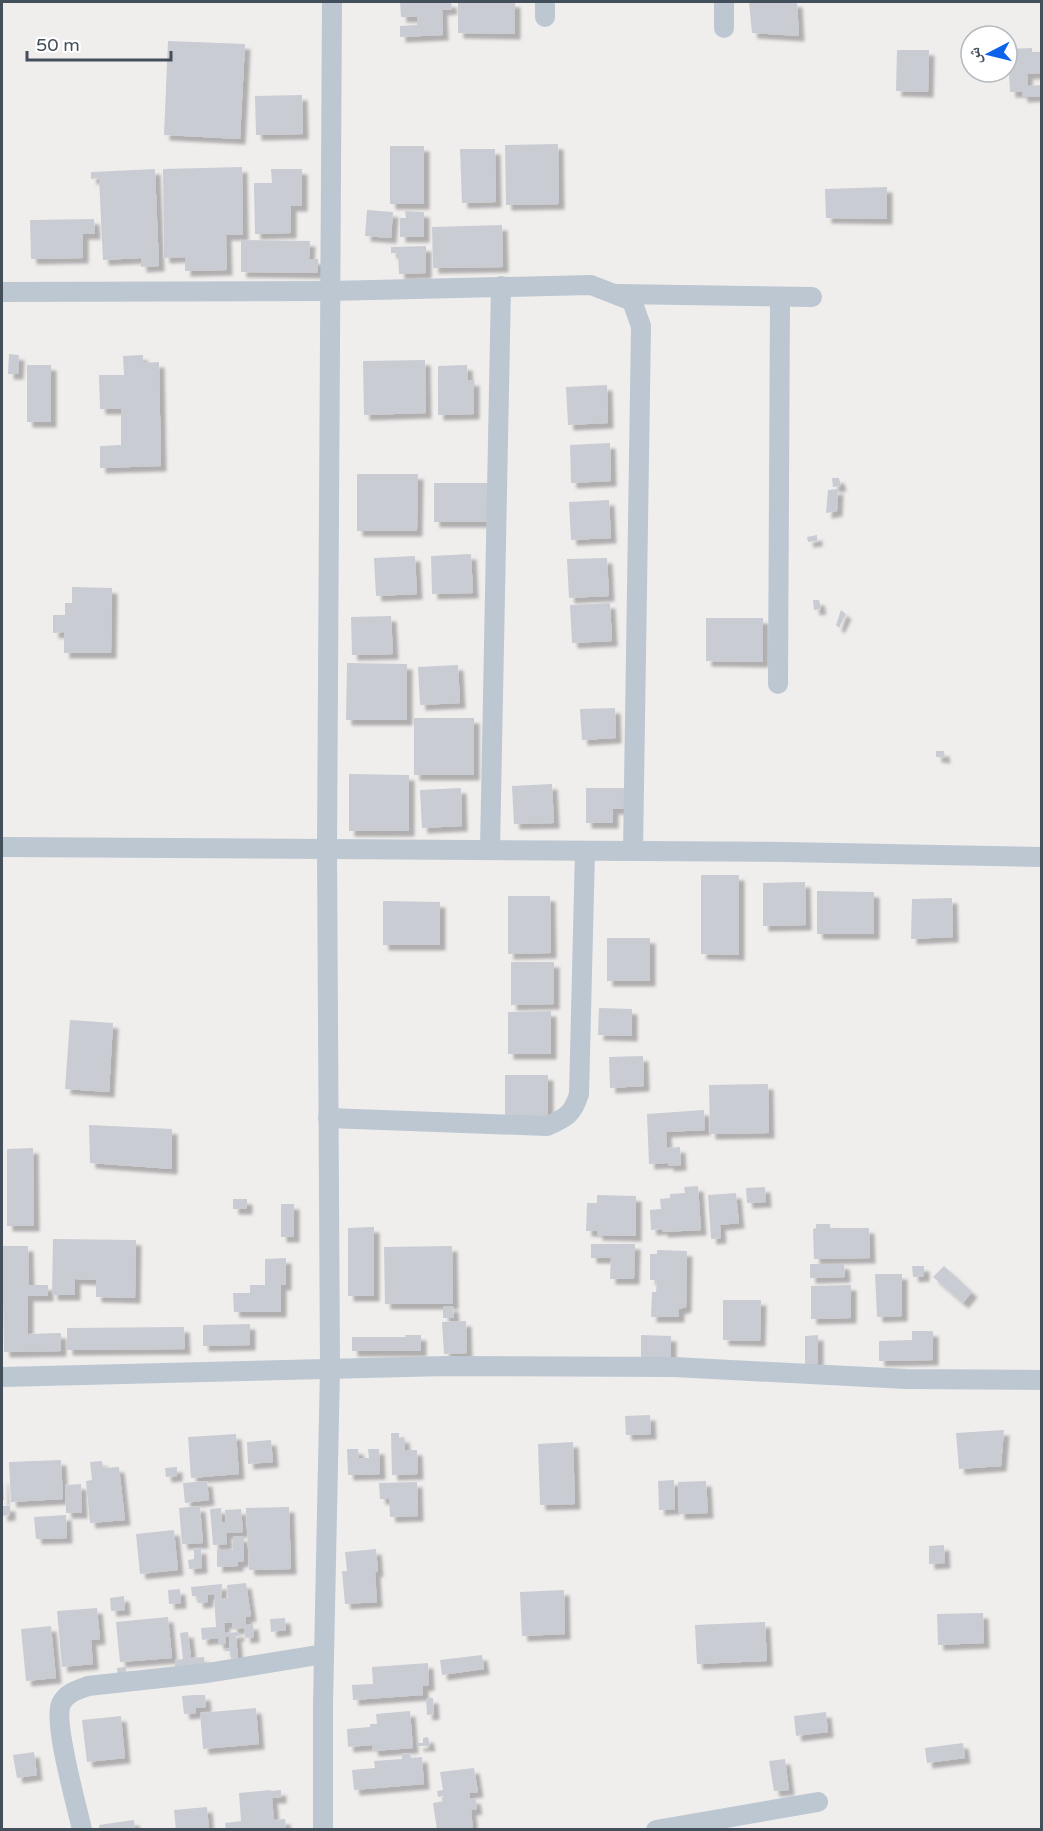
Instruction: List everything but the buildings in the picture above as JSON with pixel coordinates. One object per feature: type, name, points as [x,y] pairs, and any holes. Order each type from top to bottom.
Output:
[{"type":"street","points":[[323,1830],[330,1368],[327,849],[332,2]]},
{"type":"street","points":[[724,2],[724,28]]},
{"type":"street","points":[[2,292],[330,291],[591,285],[632,302],[641,326],[633,851]]},
{"type":"street","points":[[490,850],[501,286]]},
{"type":"street","points":[[615,294],[812,297]]},
{"type":"street","points":[[777,684],[780,297]]},
{"type":"street","points":[[2,847],[633,851],[1041,857]]},
{"type":"street","points":[[328,1118],[547,1126],[565,1118],[575,1108],[579,1094],[585,851]]},
{"type":"street","points":[[2,1377],[447,1366],[674,1367],[906,1379],[1041,1380]]},
{"type":"street","points":[[82,1830],[59,1724],[61,1705],[70,1693],[87,1686],[207,1673],[324,1654]]},
{"type":"street","points":[[656,1830],[818,1802]]}]
